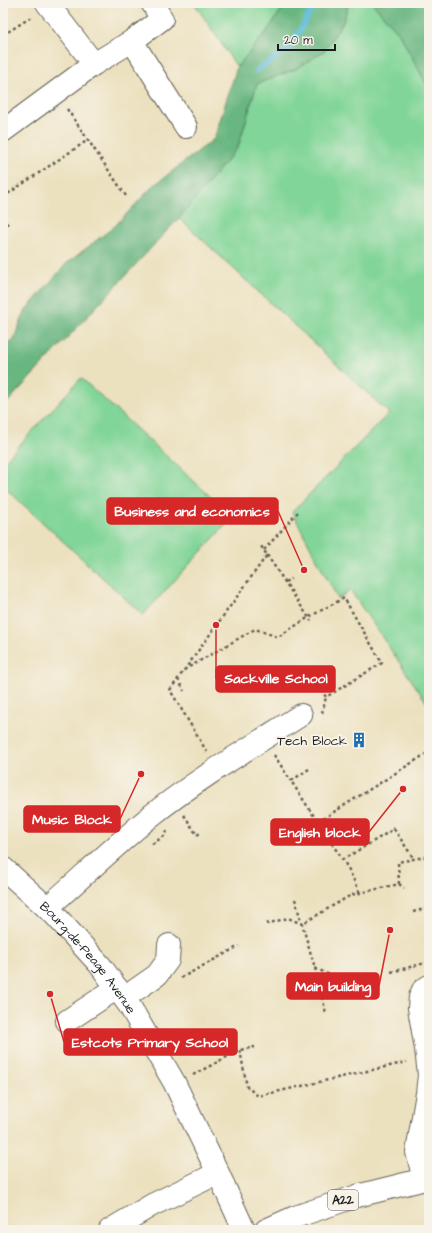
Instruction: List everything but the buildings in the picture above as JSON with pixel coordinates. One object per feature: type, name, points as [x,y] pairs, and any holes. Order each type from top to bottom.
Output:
[{"type":"main road","points":[[5,126],[56,92],[94,64],[132,41],[162,19],[152,3]]},
{"type":"main road","points":[[48,4],[94,64]]},
{"type":"main road","points":[[132,41],[186,127]]},
{"type":"main road","points":[[47,908],[101,859],[153,815],[222,766],[301,715]]},
{"type":"main road","name":"Bourg-de-Peage Avenue","points":[[3,868],[47,908],[100,965],[120,993],[174,1082],[244,1230]]},
{"type":"main road","points":[[67,1021],[157,975],[168,960],[169,945]]},
{"type":"main road","points":[[426,1179],[417,1152],[429,1075],[419,1008],[420,997],[423,990],[429,986]]},
{"type":"main road","points":[[110,1230],[152,1205],[218,1173]]},
{"type":"main road","name":"A22","points":[[266,1230],[295,1217],[357,1196],[426,1179]]},
{"type":"path","points":[[3,35],[48,4]]},
{"type":"path","points":[[56,92],[126,196]]},
{"type":"path","points":[[3,197],[88,140]]},
{"type":"path","points":[[3,219],[8,225],[3,228]]},
{"type":"path","points":[[264,550],[298,512]]},
{"type":"path","points":[[261,546],[311,621]]},
{"type":"path","points":[[222,766],[208,753],[170,690],[267,555]]},
{"type":"path","points":[[285,582],[291,578]]},
{"type":"path","points":[[184,670],[255,629],[278,637],[309,617],[344,598],[382,663],[326,697],[316,682]]},
{"type":"path","points":[[178,679],[184,691]]},
{"type":"path","points":[[318,822],[429,752]]},
{"type":"path","points":[[274,755],[342,860],[360,893]]},
{"type":"path","points":[[292,781],[309,770]]},
{"type":"path","points":[[182,811],[197,835],[200,833]]},
{"type":"path","points":[[392,825],[414,859]]},
{"type":"path","points":[[342,860],[394,829]]},
{"type":"path","points":[[404,888],[399,884],[398,862],[429,856]]},
{"type":"path","points":[[302,924],[352,895],[399,884]]},
{"type":"path","points":[[295,899],[326,1013]]},
{"type":"path","points":[[413,912],[429,908]]},
{"type":"path","points":[[266,924],[288,918],[302,924]]},
{"type":"path","points":[[177,980],[239,946]]},
{"type":"path","points":[[391,972],[429,962]]},
{"type":"path","points":[[315,968],[340,980],[363,976]]},
{"type":"path","points":[[174,1082],[196,1074],[240,1050],[255,1047]]},
{"type":"path","points":[[240,1050],[247,1087],[258,1096],[427,1057]]},
{"type":"green space","points":[[194,3],[286,3],[267,31],[237,67]]},
{"type":"green space","points":[[286,3],[349,3],[343,22],[324,51],[298,68],[257,84],[238,147],[179,218],[3,407],[3,343],[13,341],[25,311],[66,264],[115,226],[153,186],[214,139],[237,67],[267,31]]},
{"type":"green space","points":[[349,3],[372,3],[399,33],[429,89],[429,706],[350,590],[338,599],[292,512],[389,413],[179,218],[238,147],[257,84],[298,68],[343,22]]},
{"type":"green space","points":[[372,3],[429,3],[429,89],[399,33]]},
{"type":"green space","points":[[81,378],[233,517],[143,615],[3,486],[3,463]]},
{"type":"waterway","points":[[257,70],[289,49],[311,11],[319,3]]},
{"type":"place","name":"Business and economics","points":[[304,570]]},
{"type":"place","name":"Sackville School","points":[[216,625]]},
{"type":"place","name":"Tech Block","points":[[359,740]]},
{"type":"place","name":"Music Block","points":[[141,774]]},
{"type":"place","name":"English block","points":[[403,789]]},
{"type":"place","name":"Main building","points":[[390,930]]},
{"type":"place","name":"Estcots Primary School","points":[[50,994]]}]
